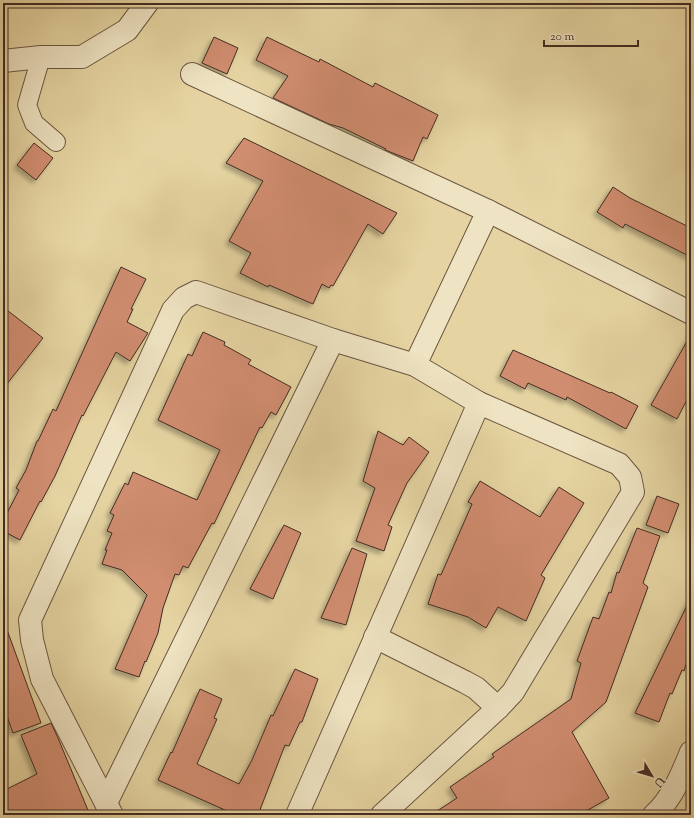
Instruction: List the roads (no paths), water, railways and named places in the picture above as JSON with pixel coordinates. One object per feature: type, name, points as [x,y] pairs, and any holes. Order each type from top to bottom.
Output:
[{"type":"street","points":[[3,61],[41,57],[82,57],[127,30],[147,3]]},
{"type":"street","points":[[192,74],[488,211],[691,313]]},
{"type":"street","points":[[415,366],[488,211]]},
{"type":"street","points":[[109,809],[42,679],[32,640],[30,620],[173,310],[184,298],[196,292],[333,340],[415,366],[478,403],[619,464],[630,477],[633,492],[512,692],[498,708],[382,815]]},
{"type":"street","points":[[109,809],[333,340]]},
{"type":"street","points":[[297,815],[478,403]]},
{"type":"street","points":[[375,637],[476,688],[498,708]]},
{"type":"street","points":[[654,815],[676,786],[691,752]]},
{"type":"lane","points":[[41,57],[27,105],[34,123],[56,142]]}]
